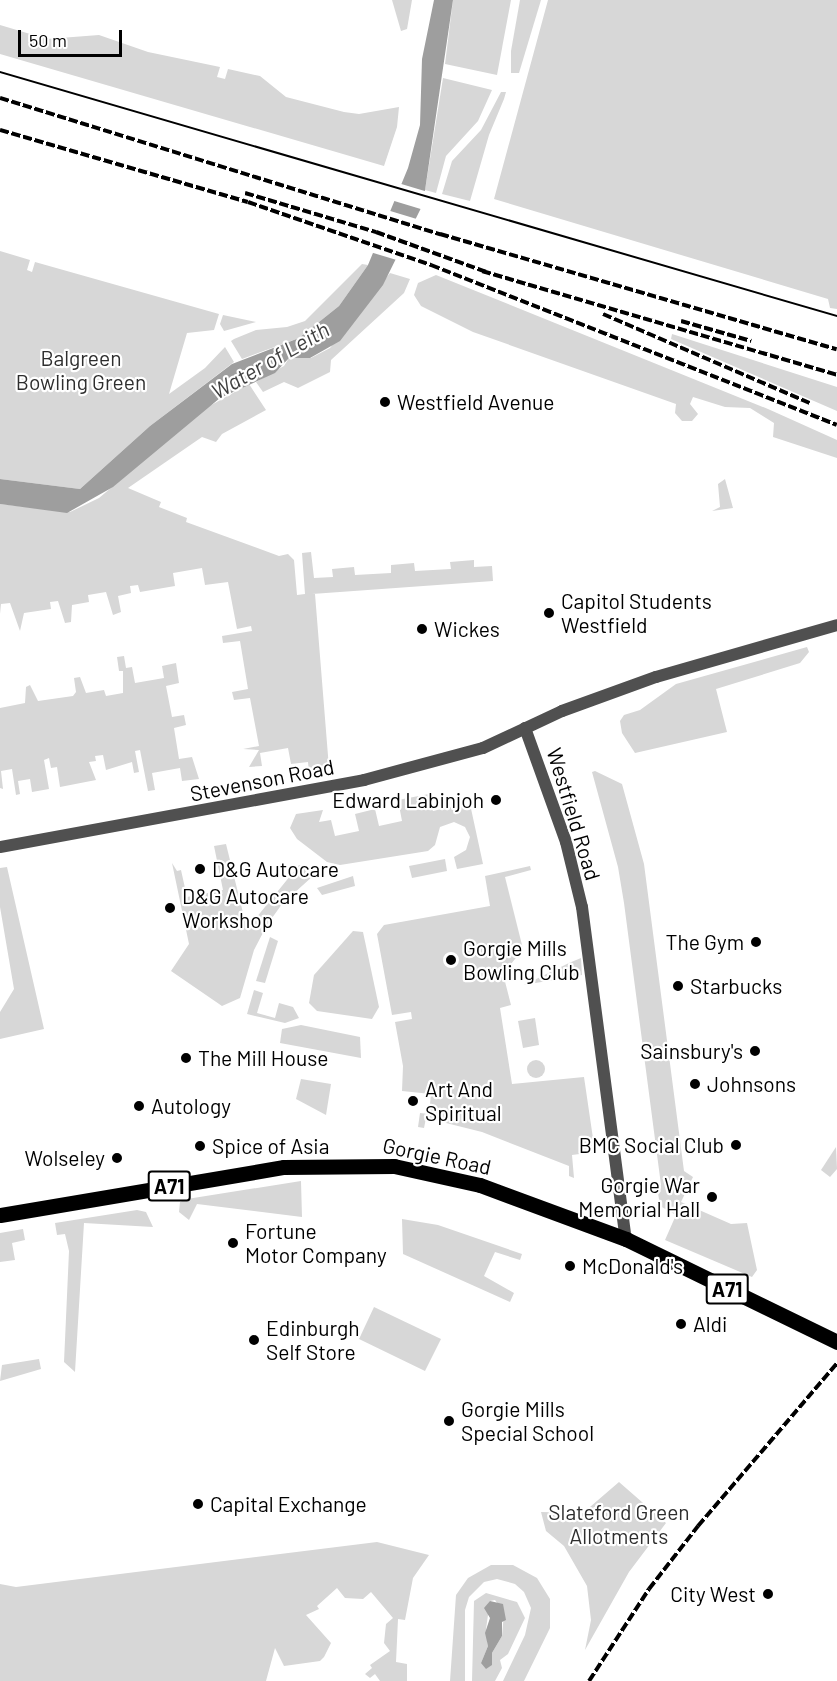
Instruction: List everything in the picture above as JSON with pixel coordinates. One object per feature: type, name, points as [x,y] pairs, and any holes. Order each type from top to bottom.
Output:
[{"type":"main road","name":"Gorgie Road","points":[[0,1215],[285,1167],[368,1163],[419,1170],[480,1185],[626,1239],[837,1342]]},
{"type":"street","name":"Westfield Road","points":[[626,1239],[582,907],[566,842],[525,728],[656,677],[837,625]]},
{"type":"street","name":"Stevenson Road","points":[[0,847],[332,788],[483,748],[525,728]]},
{"type":"green space","points":[[392,0],[412,0],[407,29],[401,31]]},
{"type":"green space","points":[[453,0],[511,0],[497,75],[445,64]]},
{"type":"green space","points":[[520,0],[541,0],[519,73],[511,73],[511,51]]},
{"type":"green space","points":[[548,0],[837,0],[837,309],[830,308],[828,299],[494,199]]},
{"type":"green space","points":[[0,25],[47,39],[99,35],[148,52],[220,67],[217,77],[225,79],[228,69],[260,76],[286,97],[344,112],[359,114],[399,107],[397,127],[384,166],[0,54]]},
{"type":"green space","points":[[443,78],[492,90],[478,121],[446,156],[436,193],[425,190]]},
{"type":"green space","points":[[501,92],[506,92],[489,135],[470,201],[442,194],[452,161],[481,130]]},
{"type":"green space","name":"Balgreen Bowling Green","points":[[0,251],[30,260],[27,270],[32,272],[35,262],[219,314],[214,330],[187,333],[169,394],[205,368],[225,347],[234,362],[150,426],[80,489],[0,479]]},
{"type":"green space","points":[[362,264],[368,265],[339,306],[299,338],[242,359],[231,341],[256,330],[287,327],[305,321]]},
{"type":"green space","points":[[390,273],[410,279],[404,293],[331,360],[330,372],[298,388],[284,382],[263,392],[256,382],[284,366],[289,358],[311,358],[330,348]]},
{"type":"green space","points":[[436,275],[768,409],[837,440],[837,458],[773,437],[774,423],[750,408],[725,407],[693,397],[690,404],[698,414],[692,421],[682,421],[675,413],[676,404],[473,332],[421,306],[414,295],[418,283]]},
{"type":"green space","points":[[223,315],[256,322],[224,331],[220,324]]},
{"type":"green space","points":[[672,334],[837,387],[837,411],[671,339]]},
{"type":"green space","points":[[249,384],[266,410],[222,434],[216,442],[202,437],[128,488],[161,502],[159,507],[187,518],[186,522],[279,556],[288,554],[294,560],[297,595],[305,594],[302,553],[311,552],[314,578],[333,577],[332,569],[354,567],[355,575],[391,573],[391,565],[414,563],[415,571],[451,569],[450,562],[474,560],[474,567],[492,566],[493,581],[312,594],[315,594],[329,768],[309,773],[308,762],[291,764],[288,748],[260,753],[262,766],[249,767],[259,750],[243,749],[259,746],[250,698],[234,700],[232,692],[248,689],[240,641],[223,643],[222,636],[252,631],[251,626],[237,629],[228,582],[205,585],[202,568],[173,573],[175,586],[140,592],[138,585],[130,586],[131,593],[118,596],[121,612],[113,615],[106,592],[88,595],[89,602],[72,605],[71,622],[65,623],[58,601],[50,602],[51,609],[24,613],[20,631],[10,603],[1,604],[0,614],[0,504],[70,512],[99,498],[206,408]]},
{"type":"green space","points":[[725,479],[733,508],[712,511],[720,507],[718,484]]},
{"type":"green space","points":[[807,647],[809,652],[800,663],[716,689],[727,732],[635,753],[622,733],[620,721],[624,715],[640,710],[676,684]]},
{"type":"green space","points":[[124,656],[126,668],[132,667],[135,683],[164,678],[162,666],[176,663],[179,683],[166,686],[172,717],[184,715],[186,725],[174,728],[179,759],[192,757],[199,779],[182,781],[180,768],[152,773],[155,790],[148,791],[140,750],[135,751],[139,772],[134,773],[132,762],[106,770],[103,755],[95,756],[96,761],[89,762],[96,780],[60,787],[57,767],[51,768],[49,758],[44,760],[49,789],[32,792],[30,779],[18,781],[20,794],[16,795],[12,769],[1,771],[3,789],[0,788],[0,708],[25,703],[26,687],[30,685],[38,701],[73,696],[76,692],[74,678],[80,677],[86,693],[104,690],[106,696],[123,693],[123,671],[119,671],[117,657]]},
{"type":"green space","points":[[595,771],[622,784],[644,864],[684,1171],[693,1177],[681,1202],[731,1224],[747,1223],[757,1270],[752,1277],[665,1240],[676,1215],[660,1206],[657,1186],[661,1185],[624,903],[618,867],[592,772]]},
{"type":"green space","points":[[429,794],[433,811],[459,805],[458,800],[462,799],[464,806],[470,804],[483,864],[457,869],[454,857],[466,850],[470,837],[465,827],[454,822],[440,827],[435,845],[428,851],[340,865],[327,862],[297,839],[290,828],[296,814],[323,810],[319,822],[331,820],[335,836],[359,831],[355,814],[375,809],[379,826],[402,821],[398,800]]},
{"type":"green space","points":[[226,844],[247,929],[299,865],[307,867],[313,876],[282,904],[267,925],[254,950],[240,998],[222,1006],[171,971],[189,944],[172,863],[177,871],[181,870],[187,897],[223,890],[214,846]]},
{"type":"green space","points":[[445,859],[447,871],[412,878],[409,866]]},
{"type":"green space","points":[[530,866],[531,870],[505,877],[523,949],[511,964],[501,966],[511,1005],[500,1008],[512,1084],[584,1077],[595,1152],[572,1155],[574,1178],[569,1176],[569,1166],[482,1132],[426,1118],[424,1128],[418,1127],[420,1113],[429,1114],[431,1094],[402,1091],[403,1066],[395,1022],[412,1019],[411,1012],[392,1015],[377,934],[384,925],[490,906],[485,876]]},
{"type":"green space","points":[[7,867],[44,1029],[0,1039],[0,1012],[14,989],[0,907],[0,868]]},
{"type":"green space","points":[[353,876],[355,886],[322,895],[317,888]]},
{"type":"green space","points":[[353,931],[363,932],[379,1007],[372,1019],[317,1011],[309,1003],[314,975]]},
{"type":"green space","points":[[270,937],[278,941],[265,983],[256,981]]},
{"type":"green space","points":[[581,958],[582,975],[524,985],[569,963]]},
{"type":"green space","points":[[254,990],[263,993],[257,1013],[275,1018],[279,1003],[293,1007],[299,1018],[285,1023],[247,1014]]},
{"type":"green space","points":[[535,1018],[539,1045],[523,1048],[518,1021]]},
{"type":"green space","points":[[301,1025],[360,1037],[361,1058],[280,1043],[282,1029]]},
{"type":"green space","points":[[536,1060],[542,1063],[545,1069],[542,1075],[536,1078],[530,1075],[527,1069],[530,1063]]},
{"type":"green space","points":[[301,1079],[331,1084],[326,1115],[296,1099]]},
{"type":"green space","points":[[836,1147],[837,1169],[830,1177],[821,1170]]},
{"type":"green space","points":[[301,1181],[302,1217],[197,1204],[189,1220],[179,1212],[180,1202],[187,1199]]},
{"type":"green space","points":[[137,1210],[146,1212],[153,1227],[84,1223],[75,1372],[64,1362],[69,1251],[65,1234],[57,1235],[55,1223]]},
{"type":"green space","points":[[402,1219],[438,1225],[522,1254],[520,1260],[495,1252],[484,1276],[514,1293],[510,1302],[403,1254]]},
{"type":"green space","points":[[23,1229],[25,1240],[12,1243],[15,1260],[0,1262],[0,1233]]},
{"type":"green space","points":[[374,1307],[441,1339],[425,1371],[359,1339]]},
{"type":"green space","points":[[39,1359],[41,1369],[0,1381],[2,1365]]},
{"type":"green space","name":"Slateford Green Allotments","points":[[619,1482],[666,1523],[629,1572],[585,1650],[591,1620],[587,1586],[564,1546],[546,1531],[541,1512],[583,1513]]},
{"type":"green space","points":[[377,1542],[429,1555],[413,1578],[405,1620],[398,1619],[396,1662],[407,1664],[407,1681],[380,1681],[375,1674],[370,1678],[365,1674],[372,1668],[370,1665],[390,1651],[384,1643],[386,1624],[393,1618],[371,1592],[363,1599],[345,1598],[337,1588],[317,1606],[319,1609],[306,1615],[331,1643],[324,1657],[320,1661],[284,1666],[275,1648],[266,1681],[0,1681],[0,1584],[16,1587]]},
{"type":"green space","points":[[491,1565],[513,1565],[537,1578],[550,1599],[550,1628],[524,1681],[503,1681],[525,1635],[531,1608],[524,1592],[515,1584],[497,1579],[484,1582],[469,1597],[465,1610],[465,1681],[450,1681],[456,1595],[468,1578]]},
{"type":"green space","points":[[486,1593],[517,1602],[525,1618],[508,1654],[500,1660],[502,1668],[495,1681],[472,1681],[474,1601]],"holes":[[[495,1600],[504,1613],[502,1636],[492,1653],[492,1661],[481,1663],[488,1646],[486,1629],[490,1601]]]},
{"type":"water","name":"Water of Leith","points":[[434,0],[453,0],[423,204],[383,285],[340,341],[310,358],[289,358],[275,373],[220,398],[113,487],[67,513],[0,504],[0,479],[80,489],[150,426],[232,364],[299,338],[339,306],[368,265],[408,168],[420,125],[422,59]]},
{"type":"water","points":[[490,1601],[503,1604],[506,1620],[502,1622],[502,1636],[492,1653],[492,1665],[486,1669],[481,1663],[488,1646],[485,1633],[490,1618],[484,1608]]},
{"type":"pier","points":[[398,183],[428,192],[424,210],[391,200]]},
{"type":"pier","points":[[387,210],[420,220],[400,261],[370,252]]},
{"type":"tram line","points":[[0,72],[837,316]]},
{"type":"railway","points":[[0,98],[440,234],[837,349]]},
{"type":"railway","points":[[0,130],[248,202],[431,265],[837,425]]},
{"type":"railway","points":[[245,193],[376,232],[489,273]]},
{"type":"railway","points":[[482,271],[837,375]]},
{"type":"railway","points":[[603,314],[810,403]]},
{"type":"railway","points":[[681,321],[751,341]]},
{"type":"railway","points":[[589,1681],[649,1589],[698,1526],[837,1363]]},
{"type":"place","name":"Westfield Avenue","points":[[385,402]]},
{"type":"place","name":"Capitol Students Westfield","points":[[549,613]]},
{"type":"place","name":"Wickes","points":[[422,629]]},
{"type":"place","name":"Edward Labinjoh","points":[[496,800]]},
{"type":"place","name":"D&G Autocare","points":[[200,869]]},
{"type":"place","name":"D&G Autocare Workshop","points":[[170,908]]},
{"type":"place","name":"The Gym","points":[[756,942]]},
{"type":"place","name":"Gorgie Mills Bowling Club","points":[[451,960]]},
{"type":"place","name":"Starbucks","points":[[678,986]]},
{"type":"place","name":"Sainsbury's","points":[[755,1051]]},
{"type":"place","name":"The Mill House","points":[[186,1058]]},
{"type":"place","name":"Johnsons","points":[[695,1084]]},
{"type":"place","name":"Art And Spiritual","points":[[413,1101]]},
{"type":"place","name":"Autology","points":[[139,1106]]},
{"type":"place","name":"BMC Social Club","points":[[736,1145]]},
{"type":"place","name":"Spice of Asia","points":[[200,1146]]},
{"type":"place","name":"Wolseley","points":[[117,1158]]},
{"type":"place","name":"Gorgie War Memorial Hall","points":[[712,1197]]},
{"type":"place","name":"Fortune Motor Company","points":[[233,1243]]},
{"type":"place","name":"McDonald's","points":[[570,1266]]},
{"type":"place","name":"Aldi","points":[[681,1324]]},
{"type":"place","name":"Edinburgh Self Store","points":[[254,1340]]},
{"type":"place","name":"Gorgie Mills Special School","points":[[449,1421]]},
{"type":"place","name":"Capital Exchange","points":[[198,1504]]},
{"type":"place","name":"City West","points":[[768,1594]]}]
